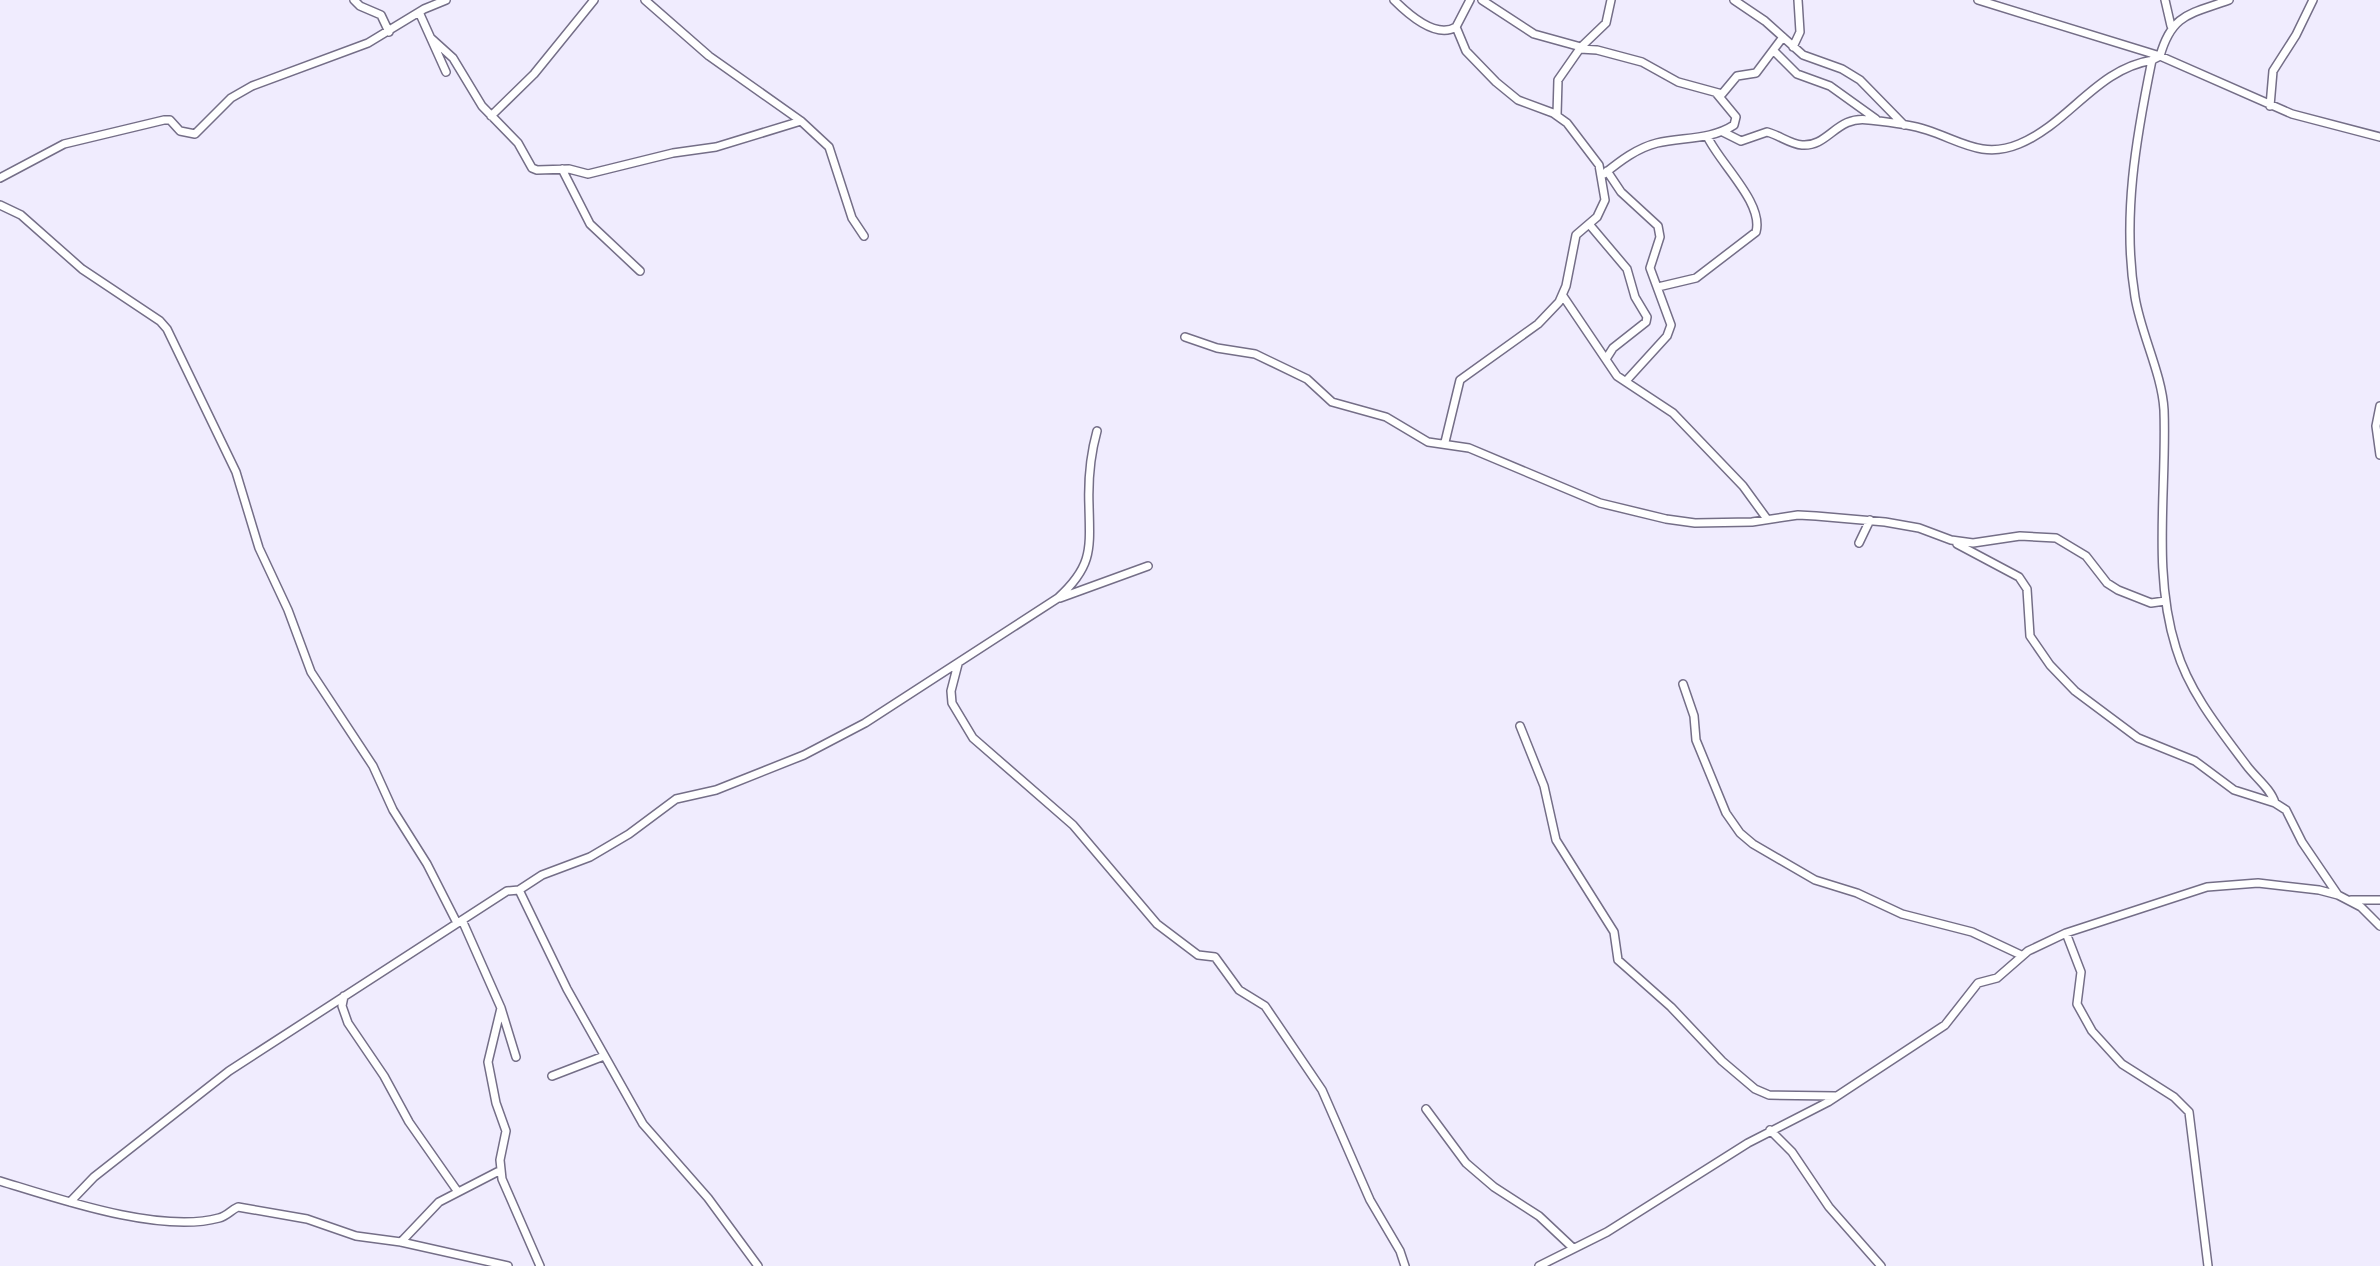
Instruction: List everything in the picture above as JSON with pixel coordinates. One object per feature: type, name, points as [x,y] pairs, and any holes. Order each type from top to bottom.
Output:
[{"type":"street","points":[[354,0],[360,6],[381,15],[389,32]]},
{"type":"street","points":[[491,116],[534,74],[594,0]]},
{"type":"street","points":[[645,0],[719,64],[801,121],[831,151],[852,218],[864,236]]},
{"type":"street","points":[[1394,0],[1410,16],[1440,31],[1456,27],[1470,0]]},
{"type":"street","points":[[1482,0],[1534,34],[1642,62],[1670,79],[1717,94],[1726,93],[1737,76],[1756,74],[1783,37]]},
{"type":"street","points":[[1557,115],[1556,85],[1581,48],[1606,23],[1611,0]]},
{"type":"street","points":[[1734,0],[1803,55],[1842,69],[1860,80],[1905,126]]},
{"type":"street","points":[[1793,47],[1800,32],[1798,0]]},
{"type":"street","points":[[1978,0],[2162,57],[2270,106],[2380,137]]},
{"type":"street","points":[[2162,57],[2171,26],[2165,0]]},
{"type":"street","points":[[2171,26],[2196,10],[2229,0]]},
{"type":"street","points":[[2270,106],[2273,71],[2296,35],[2313,0]]},
{"type":"street","points":[[0,178],[64,144],[164,120],[170,120],[180,131],[195,134],[231,98],[252,86],[368,43],[442,1]]},
{"type":"street","points":[[419,12],[446,72]]},
{"type":"street","points":[[1456,27],[1466,51],[1496,82],[1518,100],[1557,115],[1640,212],[1658,226],[1660,237],[1650,265],[1671,319],[1670,330],[1626,381]]},
{"type":"street","points":[[432,39],[453,58],[491,116],[518,143],[532,168],[542,171],[572,169],[588,174],[673,153],[716,147],[801,121]]},
{"type":"street","points":[[1774,51],[1797,74],[1830,86],[1880,122]]},
{"type":"street","points":[[1723,132],[1741,141],[1767,132],[1796,144],[1808,145],[1820,141],[1845,121],[1880,122],[1925,129],[1972,149],[2001,150],[2032,138],[2048,128],[2108,76],[2129,65],[2162,57]]},
{"type":"street","points":[[2152,60],[2137,135],[2129,224],[2134,295],[2142,334],[2162,393],[2165,601],[2176,649],[2187,676],[2225,737],[2273,795],[2275,803]]},
{"type":"street","points":[[1605,173],[1633,152],[1654,144],[1723,132],[1737,119],[1717,94]]},
{"type":"street","points":[[1658,287],[1696,278],[1756,232],[1758,221],[1753,204],[1722,163],[1707,136]]},
{"type":"street","points":[[562,169],[590,224],[640,271]]},
{"type":"street","points":[[1445,442],[1460,380],[1538,324],[1563,296],[1576,234],[1604,206],[1605,173]]},
{"type":"street","points":[[0,205],[21,215],[60,252],[160,321],[167,329],[236,472],[259,548],[288,610],[311,672],[373,766],[393,810],[440,886],[501,1008],[516,1057]]},
{"type":"street","points":[[1589,223],[1622,261],[1631,277],[1634,297],[1647,317],[1643,324],[1613,348],[1606,359]]},
{"type":"street","points":[[1563,296],[1617,376],[1673,413],[1743,486],[1767,519]]},
{"type":"street","points":[[1185,337],[1217,348],[1255,354],[1307,379],[1332,402],[1386,417],[1428,442],[1445,442],[1469,448],[1572,492],[1634,513],[1695,523],[1798,515],[1870,520],[1919,528],[1951,540],[2005,567],[2018,577],[2027,589],[2030,636],[2050,665],[2075,691],[2138,738],[2194,761],[2234,790],[2275,803],[2286,810],[2302,842],[2338,895]]},
{"type":"street","points":[[2380,406],[2376,426],[2380,455]]},
{"type":"street","points":[[70,1202],[94,1177],[207,1086],[507,891],[519,890],[542,875],[604,849],[676,799],[716,790],[804,755],[872,719],[1058,598],[1078,577],[1090,548],[1090,457],[1097,431]]},
{"type":"street","points":[[1859,542],[1870,520]]},
{"type":"street","points":[[1951,540],[1985,543],[2020,536],[2056,538],[2086,556],[2108,583],[2118,590],[2151,603],[2165,601]]},
{"type":"street","points":[[1058,598],[1148,566]]},
{"type":"street","points":[[958,664],[951,691],[952,703],[973,738],[1073,825],[1157,924],[1198,955],[1215,957],[1239,990],[1269,1012],[1326,1098],[1370,1200],[1400,1251],[1405,1266]]},
{"type":"street","points":[[1683,684],[1695,716],[1696,740],[1726,813],[1740,833],[1753,844],[1815,880],[1857,893],[1902,914],[1972,932],[2021,956]]},
{"type":"street","points":[[1520,726],[1544,786],[1556,840],[1614,932],[1618,960],[1671,1007],[1722,1061],[1755,1089],[1769,1095],[1837,1096]]},
{"type":"street","points":[[1539,1266],[1607,1232],[1770,1130],[1837,1096],[1945,1025],[1978,983],[1997,978],[2021,956],[2066,933],[2207,887],[2258,884],[2319,890],[2338,895],[2368,913],[2380,926]]},
{"type":"street","points":[[519,890],[567,989],[643,1124],[708,1198],[758,1266]]},
{"type":"street","points":[[2347,900],[2380,900]]},
{"type":"street","points":[[2066,933],[2081,972],[2077,1004],[2092,1031],[2122,1064],[2174,1097],[2189,1112],[2208,1266]]},
{"type":"street","points":[[345,995],[342,1006],[348,1023],[384,1076],[413,1129],[458,1192]]},
{"type":"street","points":[[501,1008],[488,1062],[496,1103],[506,1131],[500,1160],[501,1170],[514,1209],[540,1266]]},
{"type":"street","points":[[552,1076],[604,1056]]},
{"type":"street","points":[[1426,1109],[1466,1163],[1494,1187],[1528,1208],[1573,1248]]},
{"type":"street","points":[[1770,1130],[1792,1152],[1829,1207],[1881,1266]]},
{"type":"street","points":[[401,1242],[427,1211],[501,1170]]},
{"type":"street","points":[[0,1181],[70,1202],[179,1222],[223,1217],[238,1207],[307,1219],[356,1236],[401,1242],[508,1266]]}]
